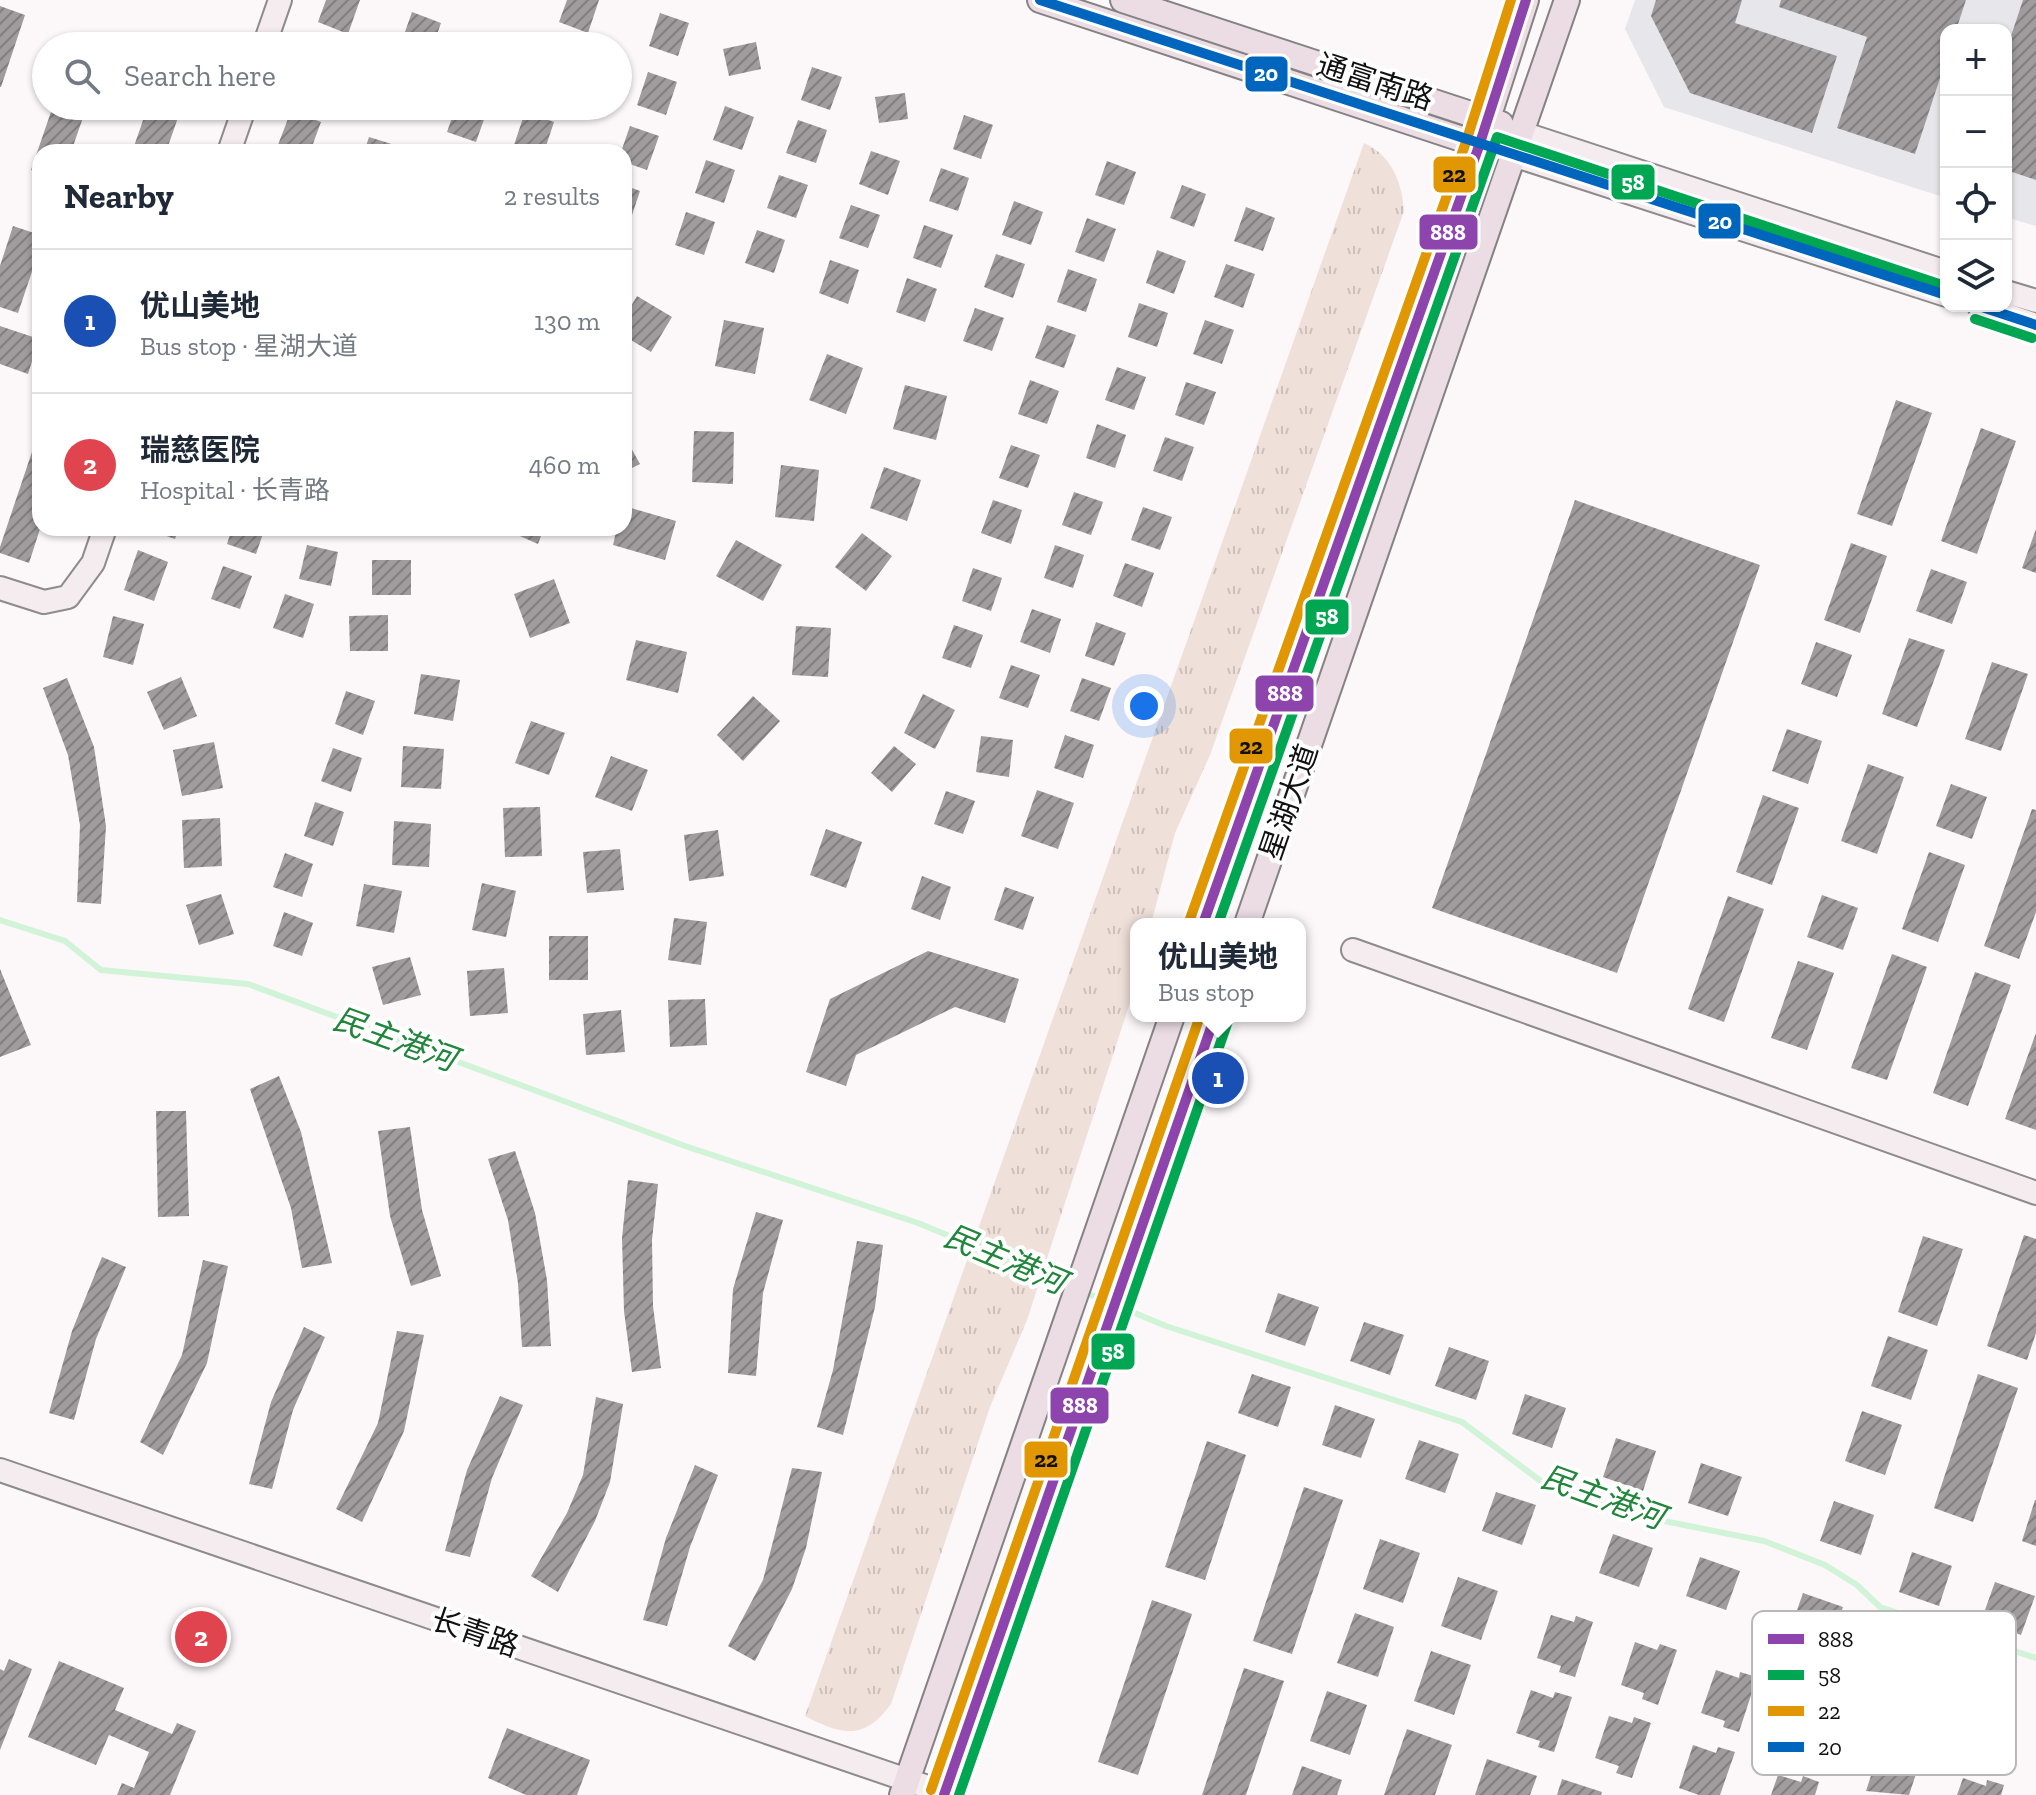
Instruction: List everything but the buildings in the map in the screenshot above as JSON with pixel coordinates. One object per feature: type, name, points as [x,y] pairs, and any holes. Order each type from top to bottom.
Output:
[{"type":"main road","name":"通富南路","points":[[1040,0],[1479,146],[1518,144]]},
{"type":"main road","name":"通富南路","points":[[1123,0],[1488,119],[1518,144]]},
{"type":"main road","name":"星湖大道","points":[[1205,918],[1479,146],[1526,0]]},
{"type":"main road","name":"星湖大道","points":[[1249,918],[1567,0]]},
{"type":"main road","points":[[905,1788],[1170,1022]]},
{"type":"main road","points":[[946,1794],[1213,1022]]},
{"type":"street","points":[[269,32],[280,0]]},
{"type":"street","points":[[232,144],[240,120]]},
{"type":"street","name":"通富南路","points":[[1518,144],[1940,270]]},
{"type":"street","name":"通富南路","points":[[1518,144],[1940,293]]},
{"type":"street","points":[[2012,294],[2036,301]]},
{"type":"street","points":[[1997,312],[2036,325]]},
{"type":"street","points":[[0,588],[44,602],[68,597],[93,563],[102,536]]},
{"type":"street","points":[[1353,950],[2036,1193]]},
{"type":"street","name":"长青路","points":[[0,1470],[905,1788],[946,1794]]},
{"type":"shaded area","points":[[1635,0],[2036,0],[2036,226],[2012,219],[2012,24],[1940,24],[1940,196],[1664,107],[1625,29]]},
{"type":"green space","points":[[1364,143],[1382,155],[1394,171],[1404,211],[1210,755],[1175,833],[1153,918],[1130,918],[1130,1002],[1027,1320],[990,1407],[891,1704],[871,1724],[852,1731],[830,1727],[805,1716]]},
{"type":"waterway","name":"民主港河","points":[[0,920],[65,941],[101,970],[248,984],[685,1146],[918,1223],[1071,1286]]},
{"type":"waterway","name":"民主港河","points":[[1081,1291],[1108,1302]]},
{"type":"waterway","name":"民主港河","points":[[1118,1306],[1166,1326],[1462,1422],[1546,1485],[1629,1514],[1764,1541],[1825,1565],[1857,1585],[1880,1607],[1892,1611]]},
{"type":"waterway","name":"民主港河","points":[[2016,1651],[2036,1658]]},
{"type":"transit line","name":"20","points":[[1040,0],[1940,293]]},
{"type":"transit line","name":"22","points":[[1190,918],[1466,142],[1511,0]]},
{"type":"transit line","name":"888","points":[[1205,918],[1479,146],[1526,0]]},
{"type":"transit line","name":"58","points":[[1220,918],[1497,137],[1940,284]]},
{"type":"transit line","name":"20","points":[[1997,312],[2036,325]]},
{"type":"transit line","name":"58","points":[[1975,319],[2032,338]]},
{"type":"transit line","name":"22","points":[[931,1790],[1198,1022]]},
{"type":"transit line","name":"888","points":[[944,1795],[1213,1022]]},
{"type":"transit line","name":"58","points":[[959,1795],[1228,1022]]},
{"type":"place","name":"优山美地","points":[[1218,1078]]},
{"type":"place","name":"瑞慈医院","points":[[201,1637]]}]
